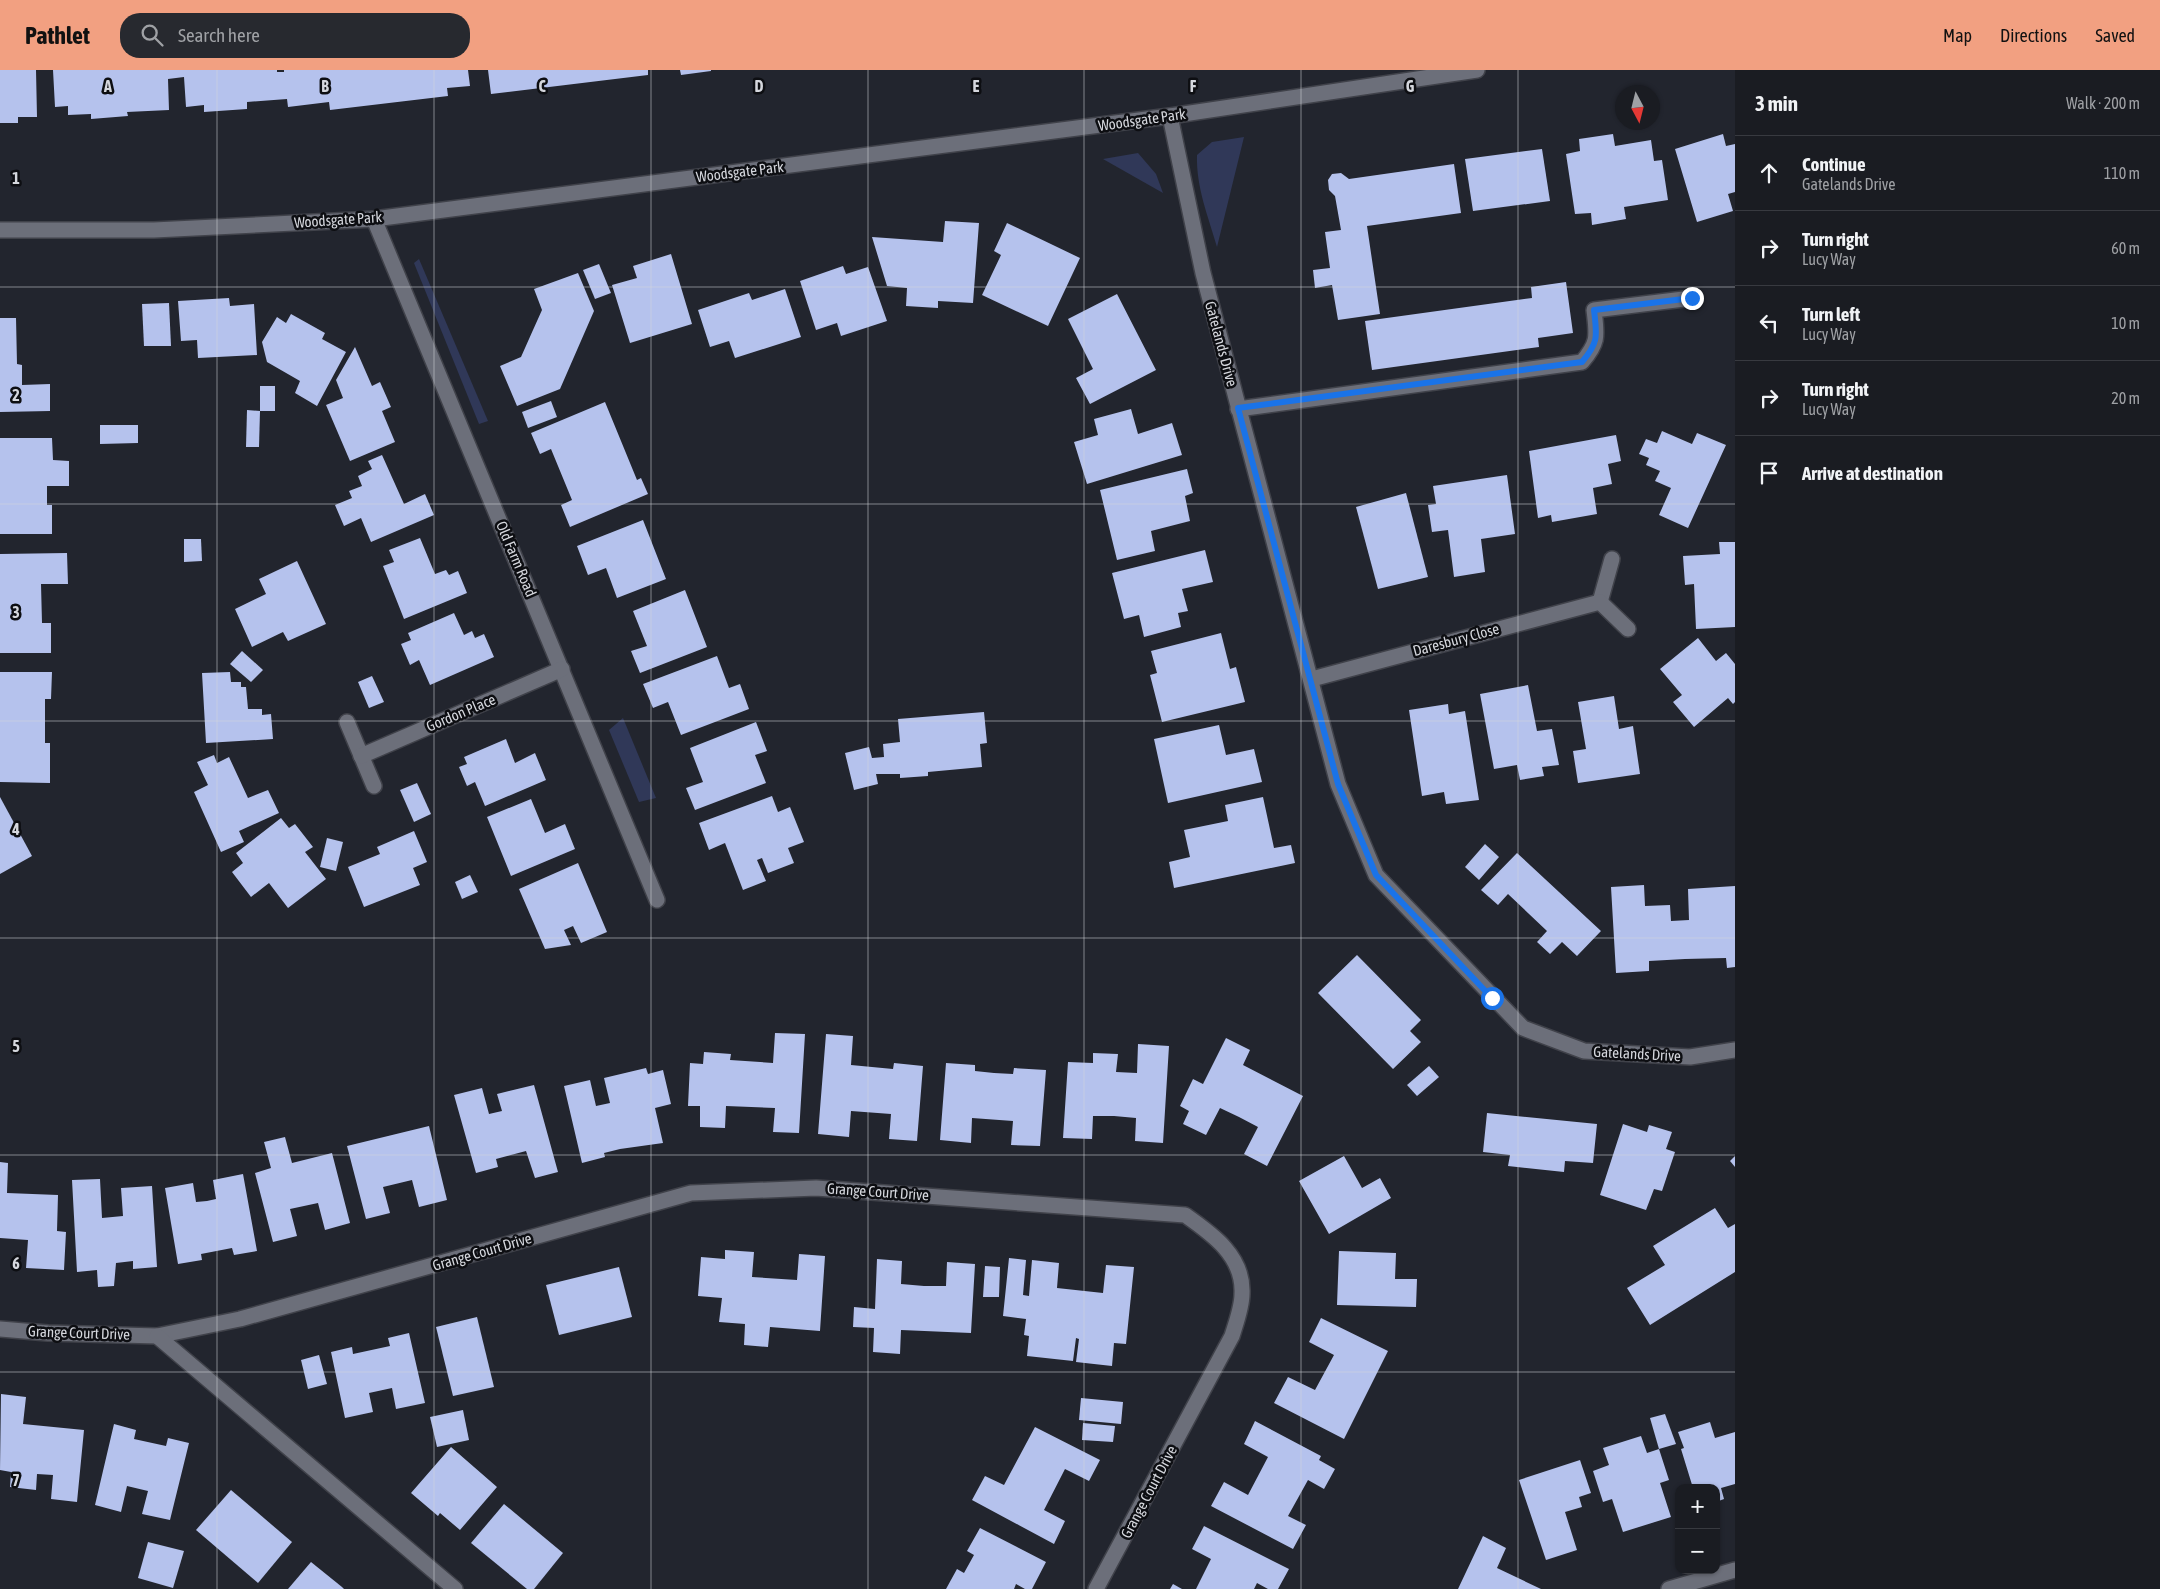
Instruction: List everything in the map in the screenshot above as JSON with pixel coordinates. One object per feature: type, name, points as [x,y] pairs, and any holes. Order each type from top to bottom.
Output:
[{"type":"street","name":"Woodsgate Park","points":[[0,230],[154,230],[374,219],[1170,116],[1477,70]]},
{"type":"street","name":"Gatelands Drive","points":[[1170,116],[1203,273],[1312,679],[1338,784],[1376,875],[1523,1028],[1584,1051],[1690,1057],[1735,1050]]},
{"type":"street","name":"Old Farm Road","points":[[374,219],[657,900]]},
{"type":"street","points":[[1238,408],[1582,362],[1594,348],[1598,337],[1594,310],[1692,298]]},
{"type":"street","points":[[1612,559],[1600,602],[1628,629]]},
{"type":"street","name":"Daresbury Close","points":[[1312,679],[1600,602]]},
{"type":"street","name":"Gordon Place","points":[[361,756],[562,669]]},
{"type":"street","points":[[347,722],[374,786]]},
{"type":"street","name":"Grange Court Drive","points":[[0,1329],[48,1334],[157,1336],[240,1319],[691,1194],[816,1188],[1185,1215],[1219,1239],[1237,1266],[1242,1293],[1232,1336],[1096,1589]]},
{"type":"street","points":[[157,1336],[455,1589]]},
{"type":"street","points":[[1669,1589],[1735,1570]]},
{"type":"shaded area","points":[[1244,137],[1217,247],[1198,179],[1197,155],[1212,142]]},
{"type":"shaded area","points":[[1138,153],[1156,174],[1163,193],[1103,159]]},
{"type":"shaded area","points":[[419,259],[488,421],[479,424],[414,263]]},
{"type":"shaded area","points":[[623,718],[656,798],[639,802],[609,730]]},
{"type":"building","points":[[0,70],[36,70],[37,117],[18,117],[18,123],[0,123]]},
{"type":"building","points":[[53,70],[277,70],[277,72],[284,72],[284,70],[468,70],[470,86],[447,88],[448,96],[330,110],[329,102],[288,107],[287,99],[247,102],[247,109],[204,112],[204,105],[186,107],[184,77],[168,79],[169,110],[127,112],[128,116],[91,119],[91,114],[68,115],[68,106],[55,107]]},
{"type":"building","points":[[488,70],[648,70],[648,75],[491,94]]},
{"type":"building","points":[[680,70],[711,70],[711,71],[681,75]]},
{"type":"building","points":[[1613,134],[1615,146],[1651,140],[1654,161],[1662,160],[1668,200],[1624,207],[1626,219],[1592,225],[1591,213],[1575,214],[1566,154],[1580,151],[1579,139]]},
{"type":"building","points":[[1723,134],[1726,146],[1735,144],[1735,192],[1728,194],[1733,211],[1697,222],[1675,149]]},
{"type":"building","points":[[1542,149],[1550,201],[1473,211],[1465,159]]},
{"type":"building","points":[[1454,164],[1461,213],[1367,226],[1380,314],[1338,320],[1332,285],[1315,288],[1313,270],[1330,268],[1325,232],[1341,230],[1335,196],[1329,190],[1328,180],[1332,174],[1341,173],[1349,179]]},
{"type":"building","points":[[945,221],[979,223],[973,303],[938,301],[938,308],[906,306],[907,288],[887,286],[872,237],[943,242]]},
{"type":"building","points":[[1007,223],[1080,258],[1048,326],[982,295],[1001,255],[994,251]]},
{"type":"building","points":[[671,254],[692,324],[630,343],[612,285],[637,278],[633,266]]},
{"type":"building","points":[[599,264],[611,293],[595,299],[583,270]]},
{"type":"building","points":[[843,266],[846,274],[868,267],[887,321],[841,336],[837,323],[816,330],[800,281]]},
{"type":"building","points":[[578,273],[594,311],[560,389],[517,406],[500,366],[521,357],[542,310],[534,289]]},
{"type":"building","points":[[1566,282],[1573,333],[1538,338],[1539,347],[1372,370],[1365,321],[1532,298],[1531,287]]},
{"type":"building","points":[[785,289],[801,337],[735,358],[729,341],[710,347],[698,310],[749,293],[752,300]]},
{"type":"building","points":[[1117,294],[1156,370],[1090,404],[1076,378],[1093,369],[1068,319]]},
{"type":"building","points":[[229,298],[230,306],[254,304],[257,355],[198,358],[197,340],[181,341],[178,301]]},
{"type":"building","points":[[169,303],[171,346],[144,346],[142,304]]},
{"type":"building","points":[[291,314],[325,333],[322,339],[346,352],[317,406],[295,393],[300,381],[267,362],[262,342],[277,317],[286,323]]},
{"type":"building","points":[[0,318],[16,318],[17,364],[22,365],[22,385],[50,384],[50,411],[0,412]]},
{"type":"building","points":[[355,347],[372,386],[380,382],[391,407],[382,411],[395,442],[350,461],[326,405],[343,398],[336,380]]},
{"type":"building","points":[[260,386],[275,386],[275,411],[260,411]]},
{"type":"building","points":[[551,401],[557,417],[528,428],[522,412]]},
{"type":"building","points":[[605,402],[637,480],[641,478],[648,494],[570,527],[561,505],[572,500],[551,449],[540,454],[531,433]]},
{"type":"building","points":[[1131,409],[1138,434],[1172,423],[1182,455],[1087,484],[1074,442],[1098,435],[1094,419]]},
{"type":"building","points":[[247,410],[260,411],[259,447],[246,447]]},
{"type":"building","points":[[100,425],[138,425],[138,443],[100,444]]},
{"type":"building","points":[[1662,431],[1692,444],[1697,433],[1726,445],[1688,528],[1659,515],[1671,488],[1655,481],[1660,471],[1646,465],[1649,458],[1639,454],[1646,439],[1657,443]]},
{"type":"building","points":[[1616,435],[1621,461],[1608,464],[1612,484],[1593,488],[1597,514],[1552,522],[1551,515],[1538,518],[1529,451]]},
{"type":"building","points":[[0,438],[52,438],[53,460],[69,461],[69,486],[47,486],[47,505],[52,505],[52,534],[0,534]]},
{"type":"building","points":[[382,455],[404,504],[425,494],[434,515],[371,542],[361,518],[344,526],[335,505],[352,498],[349,491],[362,486],[358,476],[372,469],[368,461]]},
{"type":"building","points":[[1187,469],[1193,493],[1185,496],[1190,521],[1151,531],[1155,551],[1117,560],[1100,490]]},
{"type":"building","points":[[1507,475],[1515,534],[1481,539],[1485,572],[1454,577],[1448,530],[1432,532],[1428,505],[1436,504],[1433,486]]},
{"type":"building","points":[[1406,493],[1428,577],[1378,589],[1356,507]]},
{"type":"building","points":[[643,520],[666,579],[617,598],[606,568],[588,575],[577,546]]},
{"type":"building","points":[[420,538],[435,574],[446,570],[449,575],[458,571],[467,593],[404,619],[383,566],[394,562],[389,550]]},
{"type":"building","points":[[184,539],[201,539],[202,561],[184,562]]},
{"type":"building","points":[[1719,542],[1735,542],[1735,627],[1696,629],[1694,584],[1685,585],[1683,556],[1720,554]]},
{"type":"building","points":[[1205,550],[1213,582],[1182,589],[1188,611],[1178,613],[1181,627],[1144,637],[1139,615],[1124,619],[1112,573]]},
{"type":"building","points":[[67,553],[68,584],[41,584],[42,623],[51,623],[51,653],[0,653],[0,554]]},
{"type":"building","points":[[297,561],[326,624],[288,641],[283,632],[252,647],[235,609],[266,594],[259,579]]},
{"type":"building","points":[[685,590],[707,647],[640,673],[631,651],[647,646],[633,611]]},
{"type":"building","points":[[454,613],[464,635],[472,631],[475,638],[484,634],[494,657],[430,685],[419,660],[410,665],[401,644],[411,640],[408,633]]},
{"type":"building","points":[[1221,633],[1230,669],[1236,667],[1245,702],[1162,722],[1150,675],[1157,673],[1151,651]]},
{"type":"building","points":[[1698,638],[1716,661],[1726,653],[1735,664],[1735,702],[1733,704],[1728,698],[1694,727],[1673,702],[1682,695],[1660,669]]},
{"type":"building","points":[[242,651],[263,670],[251,682],[230,664]]},
{"type":"building","points":[[717,656],[729,688],[740,684],[749,709],[681,735],[668,702],[653,708],[643,684]]},
{"type":"building","points":[[0,672],[52,672],[51,699],[45,699],[45,743],[50,743],[50,783],[0,782]]},
{"type":"building","points":[[230,672],[231,682],[241,682],[241,687],[246,687],[248,709],[262,709],[262,715],[271,714],[273,739],[206,743],[202,673]]},
{"type":"building","points":[[372,676],[384,702],[369,708],[358,682]]},
{"type":"building","points":[[1528,685],[1537,731],[1552,729],[1559,765],[1542,767],[1544,776],[1520,780],[1517,765],[1494,769],[1480,694]]},
{"type":"building","points":[[1614,696],[1619,729],[1633,726],[1640,774],[1578,783],[1573,751],[1586,749],[1578,702]]},
{"type":"building","points":[[1448,704],[1449,714],[1465,711],[1479,800],[1446,804],[1444,792],[1422,796],[1409,710]]},
{"type":"building","points":[[984,712],[987,743],[980,744],[982,767],[928,772],[928,776],[900,778],[900,774],[876,774],[878,784],[854,790],[845,753],[869,747],[872,758],[884,757],[883,744],[900,742],[898,719]]},
{"type":"building","points":[[756,722],[767,751],[755,755],[766,783],[695,810],[686,788],[703,782],[690,748]]},
{"type":"building","points":[[1219,725],[1226,755],[1254,749],[1262,782],[1168,803],[1154,739]]},
{"type":"building","points":[[506,739],[515,763],[535,753],[546,780],[485,806],[475,782],[467,786],[459,767],[467,764],[464,757]]},
{"type":"building","points":[[214,755],[217,763],[229,757],[248,798],[268,790],[279,813],[239,831],[244,842],[221,852],[194,792],[208,785],[197,762]]},
{"type":"building","points":[[417,783],[431,814],[414,822],[400,790]]},
{"type":"building","points":[[772,796],[778,812],[790,807],[804,842],[788,848],[794,863],[768,873],[762,858],[757,860],[766,881],[743,890],[725,843],[709,850],[699,823]]},
{"type":"building","points":[[0,797],[32,856],[0,874]]},
{"type":"building","points":[[1263,797],[1274,848],[1291,845],[1295,863],[1174,888],[1169,862],[1190,857],[1184,830],[1228,821],[1225,805]]},
{"type":"building","points":[[531,799],[545,833],[565,824],[575,849],[511,876],[487,817]]},
{"type":"building","points":[[281,818],[289,828],[295,824],[313,847],[305,852],[326,879],[288,908],[269,883],[251,897],[232,872],[243,863],[236,853]]},
{"type":"building","points":[[414,831],[427,862],[413,868],[420,885],[364,907],[348,867],[380,854],[377,847]]},
{"type":"building","points":[[327,838],[343,842],[336,871],[320,867]]},
{"type":"building","points":[[1485,844],[1499,857],[1479,880],[1465,867]]},
{"type":"building","points":[[1517,853],[1601,931],[1577,956],[1562,942],[1550,954],[1537,942],[1547,931],[1508,894],[1498,905],[1481,890]]},
{"type":"building","points":[[578,863],[607,932],[581,943],[573,926],[564,930],[571,945],[545,949],[519,889]]},
{"type":"building","points":[[470,875],[478,892],[462,899],[455,882]]},
{"type":"building","points":[[1644,885],[1645,906],[1670,905],[1671,921],[1689,920],[1688,889],[1735,886],[1735,967],[1727,968],[1726,958],[1685,959],[1649,961],[1649,971],[1616,973],[1611,887]]},
{"type":"building","points":[[1357,955],[1421,1020],[1410,1031],[1421,1042],[1393,1069],[1318,993]]},
{"type":"building","points":[[775,1033],[805,1034],[799,1133],[773,1132],[775,1108],[726,1106],[725,1128],[700,1127],[700,1106],[688,1106],[690,1063],[703,1064],[704,1052],[731,1054],[730,1060],[773,1063]]},
{"type":"building","points":[[826,1034],[853,1036],[851,1065],[893,1069],[894,1063],[923,1066],[917,1141],[889,1139],[891,1114],[851,1111],[849,1137],[818,1134]]},
{"type":"building","points":[[1226,1038],[1250,1050],[1243,1065],[1303,1096],[1267,1166],[1244,1154],[1258,1127],[1239,1117],[1220,1108],[1206,1135],[1183,1124],[1189,1111],[1180,1106],[1193,1079],[1203,1084]]},
{"type":"building","points":[[1138,1044],[1169,1046],[1163,1143],[1135,1141],[1136,1118],[1114,1116],[1093,1116],[1092,1139],[1063,1138],[1068,1062],[1093,1063],[1093,1053],[1118,1054],[1116,1072],[1137,1073]]},
{"type":"building","points":[[946,1063],[975,1065],[975,1071],[994,1073],[1013,1074],[1014,1068],[1046,1070],[1040,1146],[1011,1145],[1013,1121],[972,1118],[971,1143],[940,1140]]},
{"type":"building","points":[[1429,1066],[1439,1077],[1417,1096],[1407,1085]]},
{"type":"building","points":[[646,1068],[648,1074],[663,1070],[671,1104],[655,1108],[663,1143],[620,1149],[604,1153],[605,1157],[582,1163],[564,1086],[590,1080],[596,1106],[610,1103],[604,1078]]},
{"type":"building","points":[[534,1085],[558,1172],[535,1178],[526,1151],[496,1159],[498,1167],[476,1173],[454,1095],[482,1088],[489,1114],[502,1111],[497,1094]]},
{"type":"building","points":[[1487,1113],[1597,1124],[1593,1163],[1565,1161],[1564,1172],[1508,1166],[1510,1155],[1483,1152]]},
{"type":"building","points":[[1623,1124],[1647,1132],[1649,1125],[1672,1132],[1666,1149],[1675,1152],[1662,1191],[1654,1189],[1646,1210],[1600,1195]]},
{"type":"building","points":[[429,1126],[447,1200],[419,1207],[412,1180],[383,1187],[390,1213],[366,1219],[347,1146]]},
{"type":"building","points":[[285,1137],[292,1163],[332,1153],[350,1223],[325,1230],[318,1203],[290,1209],[297,1236],[273,1242],[255,1173],[271,1168],[264,1142]]},
{"type":"building","points":[[1344,1156],[1362,1188],[1380,1178],[1391,1198],[1329,1234],[1299,1181]]},
{"type":"building","points":[[1735,1156],[1735,1167],[1730,1161]]},
{"type":"building","points":[[0,1162],[8,1163],[7,1193],[58,1195],[57,1231],[66,1232],[64,1270],[26,1268],[28,1240],[0,1238]]},
{"type":"building","points":[[243,1174],[257,1251],[234,1255],[232,1248],[201,1254],[202,1260],[178,1264],[165,1188],[193,1183],[196,1202],[207,1201],[216,1199],[213,1180]]},
{"type":"building","points":[[100,1179],[102,1218],[123,1216],[121,1188],[152,1186],[157,1267],[133,1269],[133,1261],[116,1263],[114,1286],[98,1287],[97,1270],[77,1272],[72,1180]]},
{"type":"building","points":[[1715,1208],[1728,1228],[1735,1224],[1735,1272],[1650,1325],[1627,1288],[1665,1265],[1653,1246]]},
{"type":"building","points":[[725,1250],[754,1252],[752,1277],[797,1280],[799,1254],[825,1256],[820,1331],[770,1327],[768,1347],[744,1345],[745,1324],[719,1322],[722,1298],[698,1296],[701,1257],[725,1259]]},
{"type":"building","points":[[1339,1251],[1396,1253],[1395,1279],[1417,1279],[1416,1307],[1337,1305]]},
{"type":"building","points":[[1009,1258],[1026,1260],[1023,1295],[1029,1296],[1032,1260],[1059,1263],[1057,1288],[1103,1293],[1106,1265],[1134,1267],[1126,1344],[1114,1343],[1112,1366],[1076,1362],[1079,1339],[1076,1338],[1073,1361],[1027,1356],[1029,1336],[1024,1335],[1026,1319],[1003,1316]]},
{"type":"building","points":[[877,1259],[902,1261],[901,1284],[924,1286],[946,1286],[947,1262],[975,1264],[971,1333],[901,1330],[900,1354],[873,1352],[874,1328],[853,1327],[854,1307],[875,1309]]},
{"type":"building","points":[[985,1266],[1000,1267],[999,1297],[983,1297]]},
{"type":"building","points":[[619,1267],[632,1317],[559,1335],[546,1285]]},
{"type":"building","points":[[477,1317],[494,1387],[453,1396],[436,1327]]},
{"type":"building","points":[[1321,1318],[1388,1351],[1344,1439],[1274,1403],[1288,1377],[1315,1390],[1334,1355],[1309,1342]]},
{"type":"building","points":[[409,1333],[425,1403],[396,1409],[392,1388],[369,1393],[373,1412],[345,1418],[331,1352],[352,1347],[353,1354],[390,1346],[388,1338]]},
{"type":"building","points":[[319,1355],[327,1384],[308,1389],[301,1360]]},
{"type":"building","points":[[1,1394],[26,1397],[23,1424],[84,1430],[77,1502],[51,1499],[53,1475],[37,1474],[36,1490],[10,1487],[11,1472],[0,1470]]},
{"type":"building","points":[[1081,1398],[1123,1402],[1121,1424],[1079,1420]]},
{"type":"building","points":[[463,1410],[469,1440],[437,1447],[430,1417]]},
{"type":"building","points":[[1665,1414],[1676,1444],[1659,1449],[1650,1418]]},
{"type":"building","points":[[1255,1421],[1321,1456],[1319,1460],[1335,1469],[1324,1489],[1308,1480],[1288,1516],[1306,1525],[1293,1549],[1211,1506],[1224,1482],[1248,1495],[1268,1457],[1244,1444]]},
{"type":"building","points":[[1710,1422],[1715,1438],[1735,1432],[1735,1484],[1721,1488],[1724,1499],[1720,1500],[1720,1484],[1692,1484],[1681,1449],[1684,1448],[1678,1432]]},
{"type":"building","points":[[1083,1423],[1115,1426],[1113,1442],[1082,1440]]},
{"type":"building","points":[[114,1424],[136,1430],[134,1439],[166,1446],[168,1438],[189,1443],[170,1520],[142,1514],[148,1491],[127,1486],[121,1512],[95,1505]]},
{"type":"building","points":[[1035,1427],[1100,1460],[1089,1481],[1065,1469],[1044,1510],[1065,1521],[1054,1544],[972,1500],[985,1476],[1004,1485]]},
{"type":"building","points":[[1641,1436],[1647,1453],[1659,1449],[1669,1480],[1660,1483],[1671,1517],[1623,1532],[1612,1499],[1603,1502],[1593,1471],[1609,1465],[1603,1448]]},
{"type":"building","points":[[451,1447],[497,1487],[460,1530],[440,1513],[438,1516],[411,1493]]},
{"type":"building","points":[[1580,1460],[1591,1493],[1579,1497],[1582,1507],[1565,1512],[1577,1550],[1546,1560],[1519,1480]]},
{"type":"building","points":[[231,1490],[292,1542],[258,1583],[196,1530]]},
{"type":"building","points":[[504,1504],[563,1553],[534,1589],[527,1589],[471,1543]]},
{"type":"building","points":[[1204,1526],[1289,1569],[1278,1589],[1268,1589],[1257,1583],[1254,1589],[1196,1589],[1211,1559],[1192,1549]]},
{"type":"building","points":[[980,1528],[1046,1562],[1032,1589],[1025,1589],[1016,1584],[1014,1589],[946,1589],[957,1569],[964,1573],[974,1555],[967,1551]]},
{"type":"building","points":[[1483,1536],[1506,1548],[1497,1568],[1541,1589],[1458,1589]]},
{"type":"building","points":[[148,1542],[184,1551],[173,1588],[138,1578]]},
{"type":"building","points":[[311,1562],[342,1587],[344,1589],[288,1589]]},
{"type":"building","points":[[1173,1584],[1182,1589],[1170,1589]]},
{"type":"route","points":[[1492,998],[1376,875],[1338,784],[1312,679],[1238,408],[1582,362],[1594,348],[1598,337],[1594,310],[1692,298]]}]
